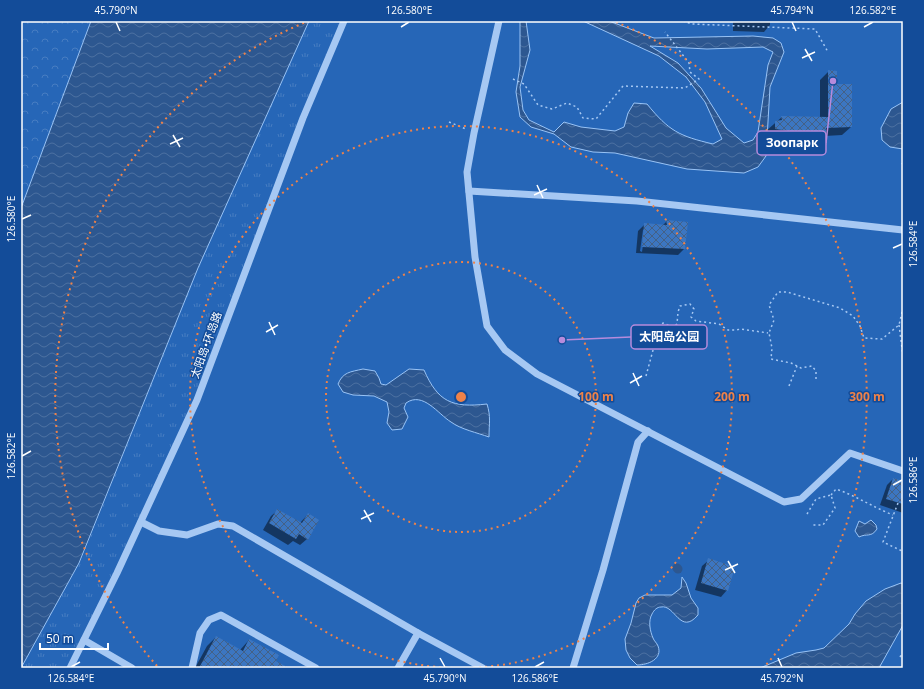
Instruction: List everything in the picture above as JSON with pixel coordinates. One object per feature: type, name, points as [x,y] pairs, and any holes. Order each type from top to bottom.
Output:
[{"type":"street","name":"太阳岛•环岛路","points":[[70,668],[198,400],[303,118],[344,21]]},
{"type":"street","points":[[499,21],[474,133],[467,172],[476,265],[487,326],[506,350],[537,374],[784,502],[801,499],[850,453],[903,471]]},
{"type":"street","points":[[469,191],[637,201],[903,230]]},
{"type":"street","points":[[573,668],[603,570],[638,442],[648,432]]},
{"type":"street","points":[[141,522],[160,531],[187,535],[218,524],[233,526],[418,633],[483,668]]},
{"type":"street","points":[[192,668],[200,633],[209,620],[221,615],[316,668]]},
{"type":"street","points":[[398,668],[418,633]]},
{"type":"street","points":[[84,640],[132,668]]},
{"type":"path","points":[[683,21],[692,24],[815,29],[828,52]]},
{"type":"path","points":[[513,79],[524,84],[538,105],[552,109],[567,103],[577,108],[583,118],[596,119],[623,86],[685,88],[699,79],[690,72],[688,62],[665,32]]},
{"type":"path","points":[[449,122],[474,133]]},
{"type":"path","points":[[816,379],[816,371],[812,366],[800,368],[791,363],[771,359],[772,348],[769,333],[774,320],[770,305],[778,292],[787,292],[840,308],[853,316],[860,326],[864,338],[882,339],[899,325]]},
{"type":"path","points":[[646,376],[659,328],[663,323],[673,327],[677,324],[680,306],[690,304],[694,309],[692,317],[696,321],[718,324],[728,330],[741,329],[769,333]]},
{"type":"path","points":[[903,308],[899,325],[903,356]]},
{"type":"path","points":[[789,386],[797,366]]},
{"type":"path","points":[[807,514],[816,499],[831,495],[836,488],[893,515]]},
{"type":"path","points":[[811,526],[823,525],[835,508],[831,495]]},
{"type":"path","points":[[898,503],[883,542],[902,551]]},
{"type":"path","points":[[900,657],[903,652]]},
{"type":"green space","points":[[21,21],[91,21],[21,208]]},
{"type":"green space","points":[[309,21],[344,21],[197,400],[70,668],[21,668],[81,560],[198,268]]},
{"type":"green space","points":[[345,21],[903,21],[903,668],[70,668],[197,400]]},
{"type":"water","points":[[91,21],[309,21],[198,268],[79,563],[21,668],[21,208]]},
{"type":"water","points":[[520,21],[526,21],[530,50],[520,87],[523,110],[529,120],[554,132],[564,122],[581,127],[615,131],[624,127],[628,113],[634,103],[647,104],[662,121],[683,135],[713,144],[722,139],[705,102],[686,77],[659,56],[583,21],[609,21],[654,38],[753,36],[773,38],[781,43],[784,52],[770,87],[766,156],[758,167],[744,173],[687,169],[615,153],[593,152],[571,147],[554,134],[531,127],[520,117],[516,92],[520,66]],"holes":[[[650,46],[707,49],[763,47],[773,52],[768,65],[758,132],[753,140],[744,143],[726,128],[701,88],[678,63]]]},
{"type":"water","points":[[903,102],[903,149],[890,147],[882,140],[881,128],[891,109]]},
{"type":"water","points":[[363,369],[375,371],[381,384],[386,385],[409,369],[424,370],[435,389],[441,396],[448,400],[464,405],[487,404],[489,416],[489,437],[464,429],[446,418],[430,405],[418,400],[412,400],[406,403],[404,408],[408,417],[402,429],[392,430],[387,423],[389,412],[387,402],[374,396],[353,395],[343,392],[338,384],[345,375]]},
{"type":"water","points":[[871,520],[876,525],[877,529],[875,532],[859,537],[855,531],[859,521],[865,524]]},
{"type":"water","points":[[682,577],[686,583],[691,598],[698,608],[698,615],[692,621],[687,622],[682,621],[666,607],[656,609],[651,617],[650,626],[653,638],[658,646],[658,654],[654,660],[646,664],[637,665],[630,658],[626,650],[625,639],[636,603],[639,598],[645,595],[672,595],[681,588]]},
{"type":"water","points":[[901,583],[903,584],[903,625],[879,668],[760,668],[796,653],[824,648],[849,624],[866,601],[885,589]]},
{"type":"building","points":[[828,70],[837,71],[837,84],[852,84],[852,127],[826,128],[827,145],[792,146],[790,131],[775,129],[775,121],[782,120],[781,116],[828,117]]},
{"type":"building","points":[[666,220],[688,222],[685,249],[642,247],[644,223],[667,225]]},
{"type":"building","points":[[893,478],[903,481],[903,504],[886,499]]},
{"type":"building","points":[[277,509],[302,523],[308,513],[319,520],[308,540],[299,534],[296,539],[269,523]]},
{"type":"building","points":[[708,558],[735,567],[728,591],[701,583]]},
{"type":"building","points":[[216,636],[243,651],[249,639],[279,655],[276,661],[289,668],[199,668]]},
{"type":"place","name":"Зоопарк","points":[[833,81]]},
{"type":"place","name":"太阳岛公园","points":[[562,340]]}]
